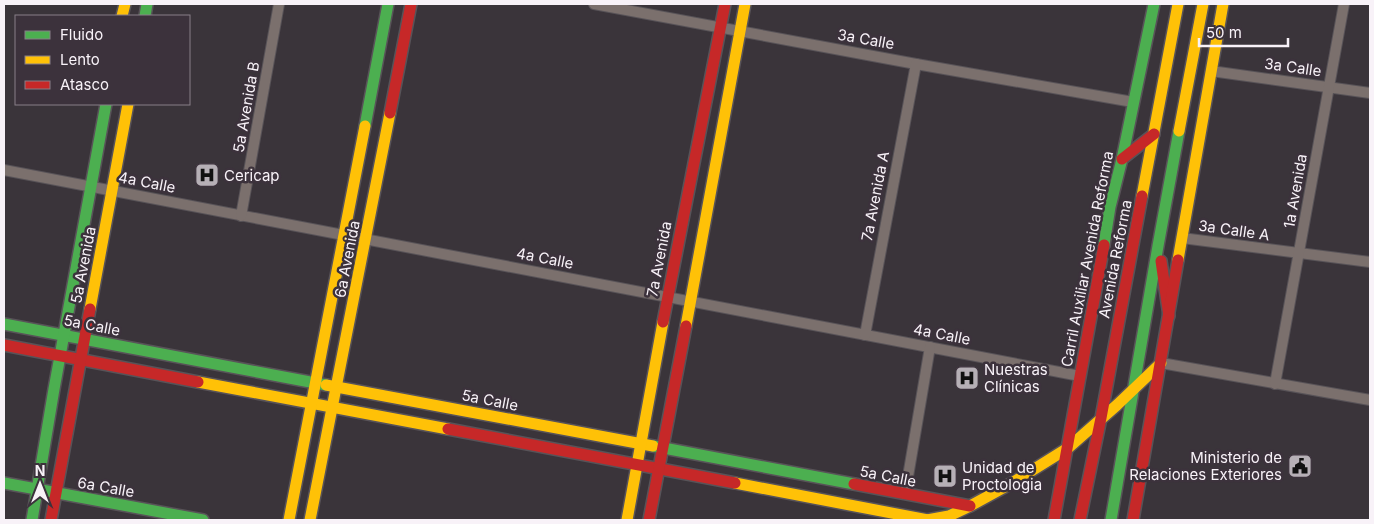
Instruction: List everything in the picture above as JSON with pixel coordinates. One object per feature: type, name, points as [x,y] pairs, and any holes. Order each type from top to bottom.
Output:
[{"type":"main road","name":"6a Avenida","points":[[289,520],[388,4]]},
{"type":"main road","name":"6a Avenida","points":[[310,520],[338,387],[410,4]]},
{"type":"main road","name":"7a Avenida","points":[[627,520],[666,296],[725,4]]},
{"type":"main road","points":[[649,520],[745,4]]},
{"type":"main road","name":"Carril Auxiliar Avenida Reforma","points":[[1054,520],[1110,207],[1122,159],[1154,4]]},
{"type":"main road","name":"Avenida Reforma","points":[[1080,520],[1101,418],[1178,4]]},
{"type":"main road","points":[[1111,520],[1158,246],[1203,4]]},
{"type":"main road","points":[[1134,520],[1223,4]]},
{"type":"main road","name":"5a Avenida","points":[[32,520],[106,105]]},
{"type":"main road","name":"5a Avenida","points":[[51,520],[128,105]]},
{"type":"main road","points":[[1122,159],[1154,134]]},
{"type":"main road","points":[[1158,246],[1169,316]]},
{"type":"main road","name":"5a Calle","points":[[4,324],[970,506]]},
{"type":"main road","points":[[4,345],[928,520],[949,516],[970,506],[1012,483],[1068,448],[1161,363]]},
{"type":"main road","name":"6a Calle","points":[[4,483],[203,520]]},
{"type":"street","name":"5a Avenida B","points":[[241,216],[279,4]]},
{"type":"street","name":"3a Calle","points":[[594,4],[1133,102]]},
{"type":"street","name":"1a Avenida","points":[[1275,384],[1344,4]]},
{"type":"street","name":"7a Avenida A","points":[[865,334],[916,64]]},
{"type":"street","name":"3a Calle","points":[[1211,71],[1370,93]]},
{"type":"street","name":"4a Calle","points":[[4,170],[1080,376]]},
{"type":"street","name":"3a Calle A","points":[[1182,238],[1370,262]]},
{"type":"street","points":[[905,494],[930,347]]},
{"type":"street","points":[[1161,363],[1370,400]]},
{"type":"traffic: fast","points":[[145,15],[147,4]]},
{"type":"traffic: fast","points":[[365,126],[388,4]]},
{"type":"traffic: fast","points":[[1104,245],[1110,207],[1122,159],[1154,4]]},
{"type":"traffic: fast","points":[[32,520],[106,105]]},
{"type":"traffic: fast","points":[[1111,520],[1179,131]]},
{"type":"traffic: fast","points":[[4,324],[326,385]]},
{"type":"traffic: fast","points":[[653,446],[854,484]]},
{"type":"traffic: fast","points":[[4,483],[203,520]]},
{"type":"traffic: slow","points":[[122,15],[125,4]]},
{"type":"traffic: slow","points":[[686,326],[745,4]]},
{"type":"traffic: slow","points":[[1142,196],[1178,4]]},
{"type":"traffic: slow","points":[[1179,131],[1203,4]]},
{"type":"traffic: slow","points":[[1178,260],[1223,4]]},
{"type":"traffic: slow","points":[[90,309],[128,105]]},
{"type":"traffic: slow","points":[[310,520],[390,113]]},
{"type":"traffic: slow","points":[[289,520],[365,126]]},
{"type":"traffic: slow","points":[[627,520],[663,322]]},
{"type":"traffic: slow","points":[[927,520],[949,516],[970,506],[1012,483],[1068,448],[1161,363]]},
{"type":"traffic: slow","points":[[198,382],[448,429]]},
{"type":"traffic: slow","points":[[326,385],[653,446]]},
{"type":"traffic: slow","points":[[735,483],[928,520]]},
{"type":"traffic: jam","points":[[390,113],[411,4]]},
{"type":"traffic: jam","points":[[663,322],[725,4]]},
{"type":"traffic: jam","points":[[1122,159],[1154,134]]},
{"type":"traffic: jam","points":[[1080,520],[1142,196]]},
{"type":"traffic: jam","points":[[1054,520],[1104,245]]},
{"type":"traffic: jam","points":[[1133,520],[1178,260]]},
{"type":"traffic: jam","points":[[1161,261],[1169,316]]},
{"type":"traffic: jam","points":[[51,520],[90,309]]},
{"type":"traffic: jam","points":[[649,520],[686,326]]},
{"type":"traffic: jam","points":[[4,345],[198,382]]},
{"type":"traffic: jam","points":[[448,429],[735,483]]},
{"type":"traffic: jam","points":[[854,484],[970,506]]},
{"type":"place","name":"Cericap","points":[[207,175]]},
{"type":"place","name":"Nuestras Clínicas","points":[[967,378]]},
{"type":"place","name":"Ministerio de Relaciones Exteriores","points":[[1300,466]]},
{"type":"place","name":"Unidad de Proctologia","points":[[945,476]]}]
